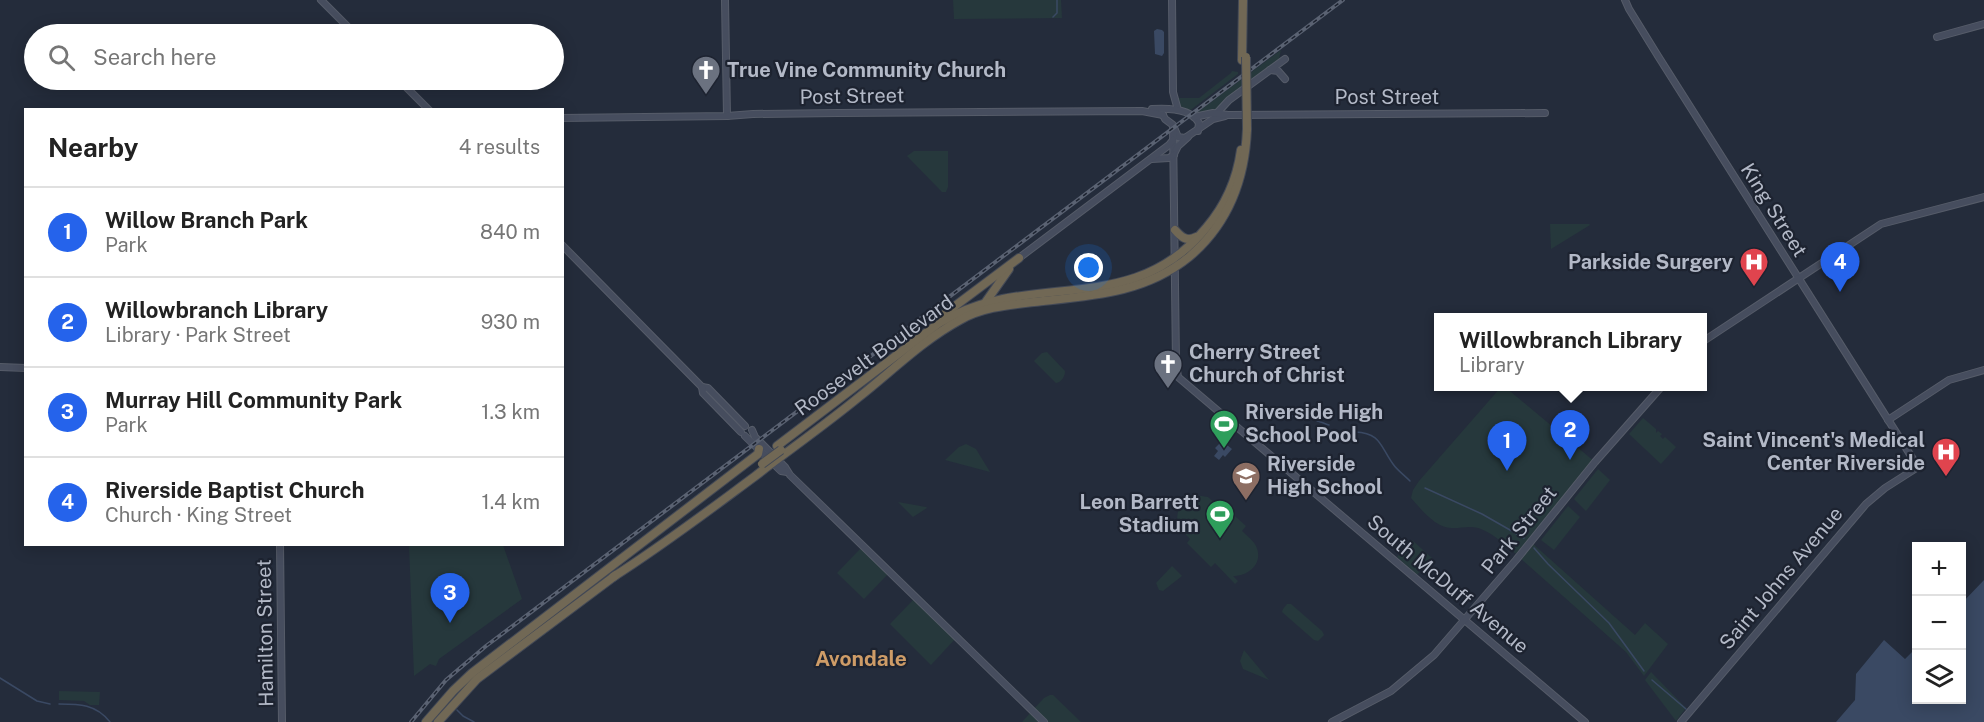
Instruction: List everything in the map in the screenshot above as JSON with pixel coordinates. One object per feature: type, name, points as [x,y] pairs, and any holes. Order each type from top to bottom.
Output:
[{"type":"highway","name":"Roosevelt Boulevard","points":[[779,448],[939,323],[962,310],[987,299],[1117,284],[1142,277],[1187,258],[1212,234],[1231,203],[1243,168],[1245,130],[1243,0]]},
{"type":"highway","name":"Roosevelt Boulevard","points":[[1244,59],[1248,0]]},
{"type":"highway","name":"Roosevelt Boulevard","points":[[909,356],[936,335],[971,315],[1013,304],[1109,294],[1142,285],[1175,262],[1199,236],[1228,195],[1240,157],[1245,130]]},
{"type":"highway","points":[[1175,230],[1187,239],[1199,236]]},
{"type":"highway","points":[[971,315],[987,299],[1019,258]]},
{"type":"highway","points":[[438,722],[477,680],[758,454],[761,448],[770,445],[1019,258]]},
{"type":"highway","points":[[956,305],[987,299]]},
{"type":"highway","points":[[426,722],[472,673],[779,448],[909,356]]},
{"type":"highway","points":[[610,573],[660,547],[859,397],[909,356]]},
{"type":"main road","points":[[321,0],[345,24]]},
{"type":"main road","points":[[725,0],[726,116]]},
{"type":"main road","points":[[1172,0],[1173,92],[1169,109],[1164,110],[1163,115],[1178,137],[1189,136]]},
{"type":"main road","name":"King Street","points":[[1625,0],[1797,278],[1918,467]]},
{"type":"main road","points":[[1937,37],[1984,24]]},
{"type":"main road","points":[[1217,113],[1231,99],[1285,59]]},
{"type":"main road","points":[[1269,70],[1278,71],[1285,79]]},
{"type":"main road","points":[[409,90],[427,108]]},
{"type":"main road","points":[[1173,92],[1178,110]]},
{"type":"main road","points":[[1231,99],[1230,107],[1239,115]]},
{"type":"main road","name":"Post Street","points":[[564,118],[838,112],[1169,109],[1194,117],[1217,113],[1228,115],[1545,113]]},
{"type":"main road","name":"Post Street","points":[[1142,111],[1163,115]]},
{"type":"main road","name":"Post Street","points":[[1198,130],[1211,120],[1228,115]]},
{"type":"main road","points":[[1150,159],[1169,158],[1174,155],[1178,146],[1198,130],[1199,123],[1194,117]]},
{"type":"main road","name":"South McDuff Avenue","points":[[1173,128],[1176,368],[1180,380],[1585,722]]},
{"type":"main road","points":[[1019,258],[1173,140]]},
{"type":"main road","points":[[1707,339],[1881,224],[1984,197]]},
{"type":"main road","points":[[564,247],[702,387],[708,388],[782,471],[787,472],[1044,722]]},
{"type":"main road","points":[[0,368],[24,368]]},
{"type":"main road","points":[[1888,420],[1949,380],[1984,370]]},
{"type":"main road","name":"Park Street","points":[[1332,722],[1377,700],[1397,687],[1434,655],[1465,621],[1595,462],[1658,391]]},
{"type":"main road","points":[[744,431],[750,434],[752,430],[761,448]]},
{"type":"main road","name":"Saint Johns Avenue","points":[[1682,722],[1866,504],[1885,488],[1918,467]]},
{"type":"main road","name":"Hamilton Street","points":[[280,546],[282,722]]},
{"type":"shaded area","points":[[953,0],[1061,0],[1062,18],[954,19]]},
{"type":"shaded area","points":[[1281,50],[1279,59],[1232,94],[1216,111],[1195,114]]},
{"type":"shaded area","points":[[1232,71],[1238,74],[1188,112],[1179,105],[1178,98],[1199,98]]},
{"type":"shaded area","points":[[914,151],[948,151],[946,192],[942,192],[907,156]]},
{"type":"shaded area","points":[[1550,224],[1589,224],[1590,225],[1551,249]]},
{"type":"shaded area","points":[[1047,352],[1065,371],[1063,378],[1056,383],[1034,361],[1042,353]]},
{"type":"shaded area","points":[[1498,391],[1510,391],[1595,462],[1516,554],[1486,531],[1470,527],[1447,527],[1429,518],[1411,498],[1419,481]]},
{"type":"shaded area","points":[[1643,418],[1656,429],[1656,433],[1658,431],[1662,434],[1660,436],[1663,439],[1665,437],[1676,447],[1661,464],[1629,434]]},
{"type":"shaded area","points":[[966,444],[976,449],[990,472],[945,460],[959,447]]},
{"type":"shaded area","points":[[1598,469],[1610,480],[1586,511],[1574,499]]},
{"type":"shaded area","name":"Leon Barrett Stadium","points":[[1195,495],[1208,497],[1223,511],[1226,508],[1246,526],[1242,531],[1256,546],[1258,558],[1254,567],[1244,574],[1233,576],[1238,581],[1235,584],[1215,563],[1211,567],[1187,543],[1190,539],[1177,525],[1177,515],[1182,503]]},
{"type":"shaded area","points":[[898,502],[926,507],[927,508],[913,517]]},
{"type":"shaded area","points":[[1568,506],[1580,517],[1554,550],[1541,540]]},
{"type":"shaded area","points":[[1412,540],[1432,558],[1417,575],[1397,557]]},
{"type":"shaded area","points":[[1532,543],[1635,635],[1645,623],[1668,644],[1644,676],[1626,652],[1520,558]]},
{"type":"shaded area","points":[[409,546],[503,546],[522,599],[439,659],[436,666],[430,664],[414,676]]},
{"type":"shaded area","points":[[861,548],[888,574],[864,599],[837,573]]},
{"type":"shaded area","points":[[1172,566],[1182,576],[1163,591],[1159,590],[1156,583]]},
{"type":"shaded area","points":[[914,599],[955,639],[931,665],[890,624]]},
{"type":"shaded area","points":[[1287,604],[1291,604],[1322,631],[1324,635],[1318,641],[1282,612]]},
{"type":"shaded area","points":[[1244,650],[1269,680],[1243,669],[1240,661]]},
{"type":"shaded area","points":[[1651,672],[1686,708],[1676,721],[1645,680]]},
{"type":"shaded area","points":[[59,691],[100,692],[99,705],[90,705],[84,701],[59,700]]},
{"type":"shaded area","points":[[1053,695],[1081,722],[1022,722],[1044,698]]},
{"type":"water","points":[[1157,29],[1164,32],[1162,56],[1155,54],[1154,31]]},
{"type":"water","name":"Riverside High School Pool","points":[[1222,441],[1232,449],[1219,460],[1214,456],[1218,451],[1215,448]]},
{"type":"water","points":[[1984,580],[1984,722],[1836,722],[1855,700],[1856,674],[1884,640],[1905,659],[1912,652],[1912,704],[1966,704],[1966,599]]},
{"type":"waterway","points":[[1053,17],[1057,13],[1057,0]]},
{"type":"waterway","points":[[1286,418],[1301,416],[1329,425]]},
{"type":"waterway","points":[[1355,432],[1375,438],[1395,466],[1410,481]]},
{"type":"waterway","points":[[1425,488],[1482,514],[1524,538]]},
{"type":"waterway","points":[[1534,548],[1609,623],[1644,671]]},
{"type":"waterway","points":[[0,678],[37,701],[50,704]]},
{"type":"waterway","points":[[1652,680],[1686,709]]},
{"type":"waterway","points":[[59,704],[93,708],[110,722]]},
{"type":"waterway","points":[[457,710],[474,722]]},
{"type":"railway","points":[[411,722],[446,680],[486,646],[1343,0]]},
{"type":"place","name":"True Vine Community Church","points":[[706,96]]},
{"type":"place","name":"Parkside Surgery","points":[[1754,288]]},
{"type":"place","name":"Riverside Baptist Church","points":[[1840,292]]},
{"type":"place","name":"Cherry Street Church of Christ","points":[[1168,390]]},
{"type":"place","name":"Riverside High School Pool","points":[[1224,450]]},
{"type":"place","name":"Willowbranch Library","points":[[1570,460]]},
{"type":"place","name":"Willow Branch Park","points":[[1507,471]]},
{"type":"place","name":"Saint Vincent's Medical Center Riverside","points":[[1946,478]]},
{"type":"place","name":"Riverside High School","points":[[1246,502]]},
{"type":"place","name":"Leon Barrett Stadium","points":[[1220,540]]},
{"type":"place","name":"Murray Hill Community Park","points":[[450,623]]},
{"type":"district","name":"Avondale","points":[[861,658]]}]
